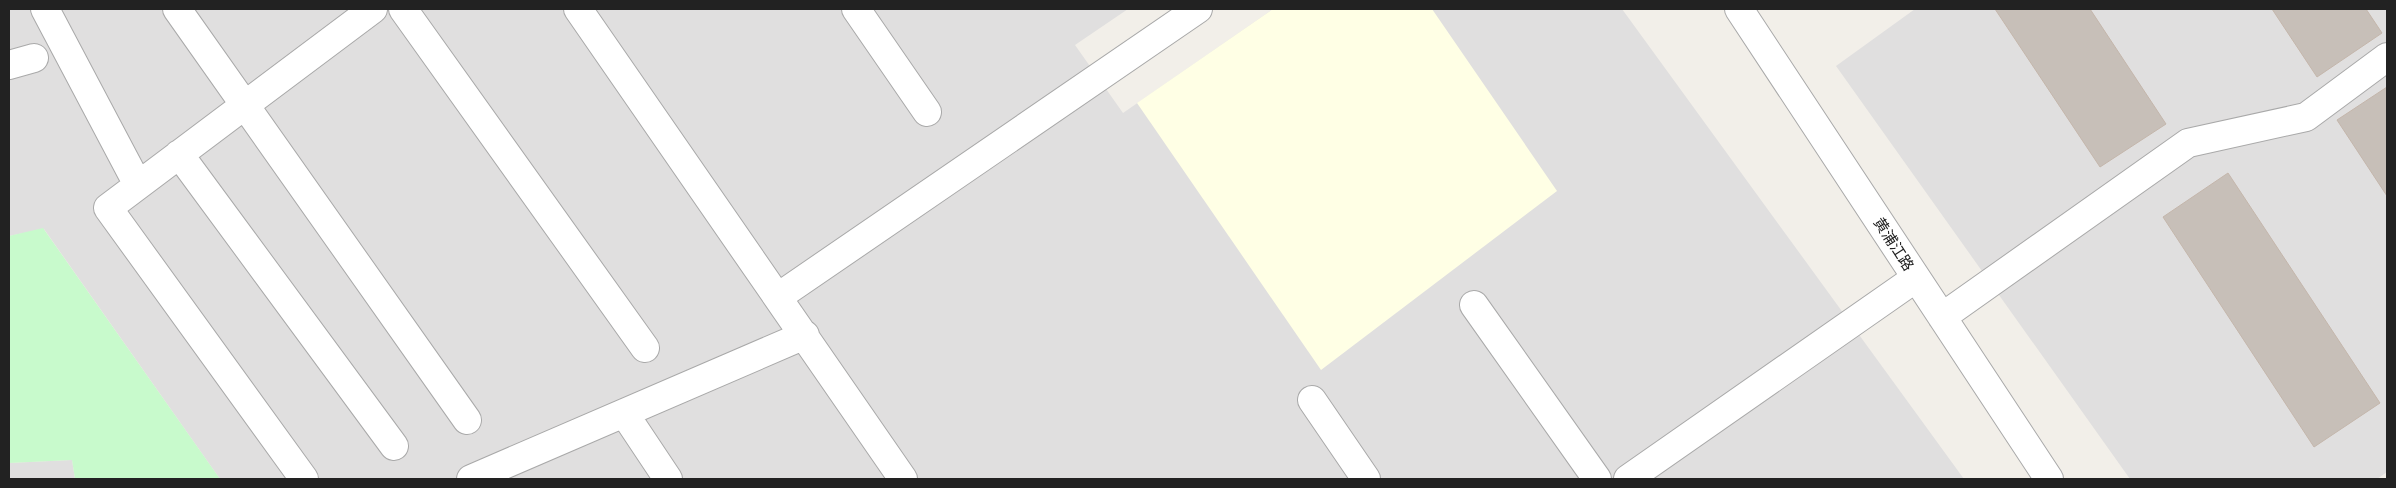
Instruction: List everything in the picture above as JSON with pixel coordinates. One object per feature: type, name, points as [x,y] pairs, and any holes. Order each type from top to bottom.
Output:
[{"type":"street","points":[[45,9],[138,185]]},
{"type":"street","points":[[177,9],[467,420]]},
{"type":"street","points":[[304,479],[108,208],[373,9]]},
{"type":"street","points":[[403,9],[645,348]]},
{"type":"street","points":[[578,9],[903,479]]},
{"type":"street","points":[[856,9],[927,112]]},
{"type":"street","points":[[778,297],[1198,9]]},
{"type":"street","name":"黄浦江路","points":[[1739,9],[2049,479]]},
{"type":"street","points":[[1942,317],[2188,143],[2306,117],[2387,57]]},
{"type":"street","points":[[179,154],[394,446]]},
{"type":"street","points":[[1628,479],[1916,278]]},
{"type":"street","points":[[1474,305],[1597,479]]},
{"type":"street","points":[[471,479],[805,335]]},
{"type":"street","points":[[1312,400],[1366,479]]},
{"type":"street","points":[[624,414],[668,479]]},
{"type":"shaded area","points":[[9,9],[1128,9],[1075,45],[1123,113],[1273,9],[1622,9],[1964,479],[220,479],[44,229],[9,236]]},
{"type":"shaded area","points":[[1273,9],[1432,9],[1557,191],[1321,370],[1137,103]]},
{"type":"shaded area","points":[[1915,9],[2387,9],[2387,472],[2377,479],[2130,479],[1836,66]]},
{"type":"shaded area","points":[[72,460],[75,479],[9,479],[9,463]]},
{"type":"green space","points":[[43,228],[220,479],[75,479],[72,460],[9,463],[9,236]]},
{"type":"building","points":[[1995,9],[2090,9],[2166,124],[2100,167]]},
{"type":"building","points":[[2272,9],[2366,9],[2382,33],[2317,77]]},
{"type":"building","points":[[2387,87],[2387,196],[2337,120]]},
{"type":"building","points":[[2228,173],[2380,403],[2314,447],[2163,217]]}]
